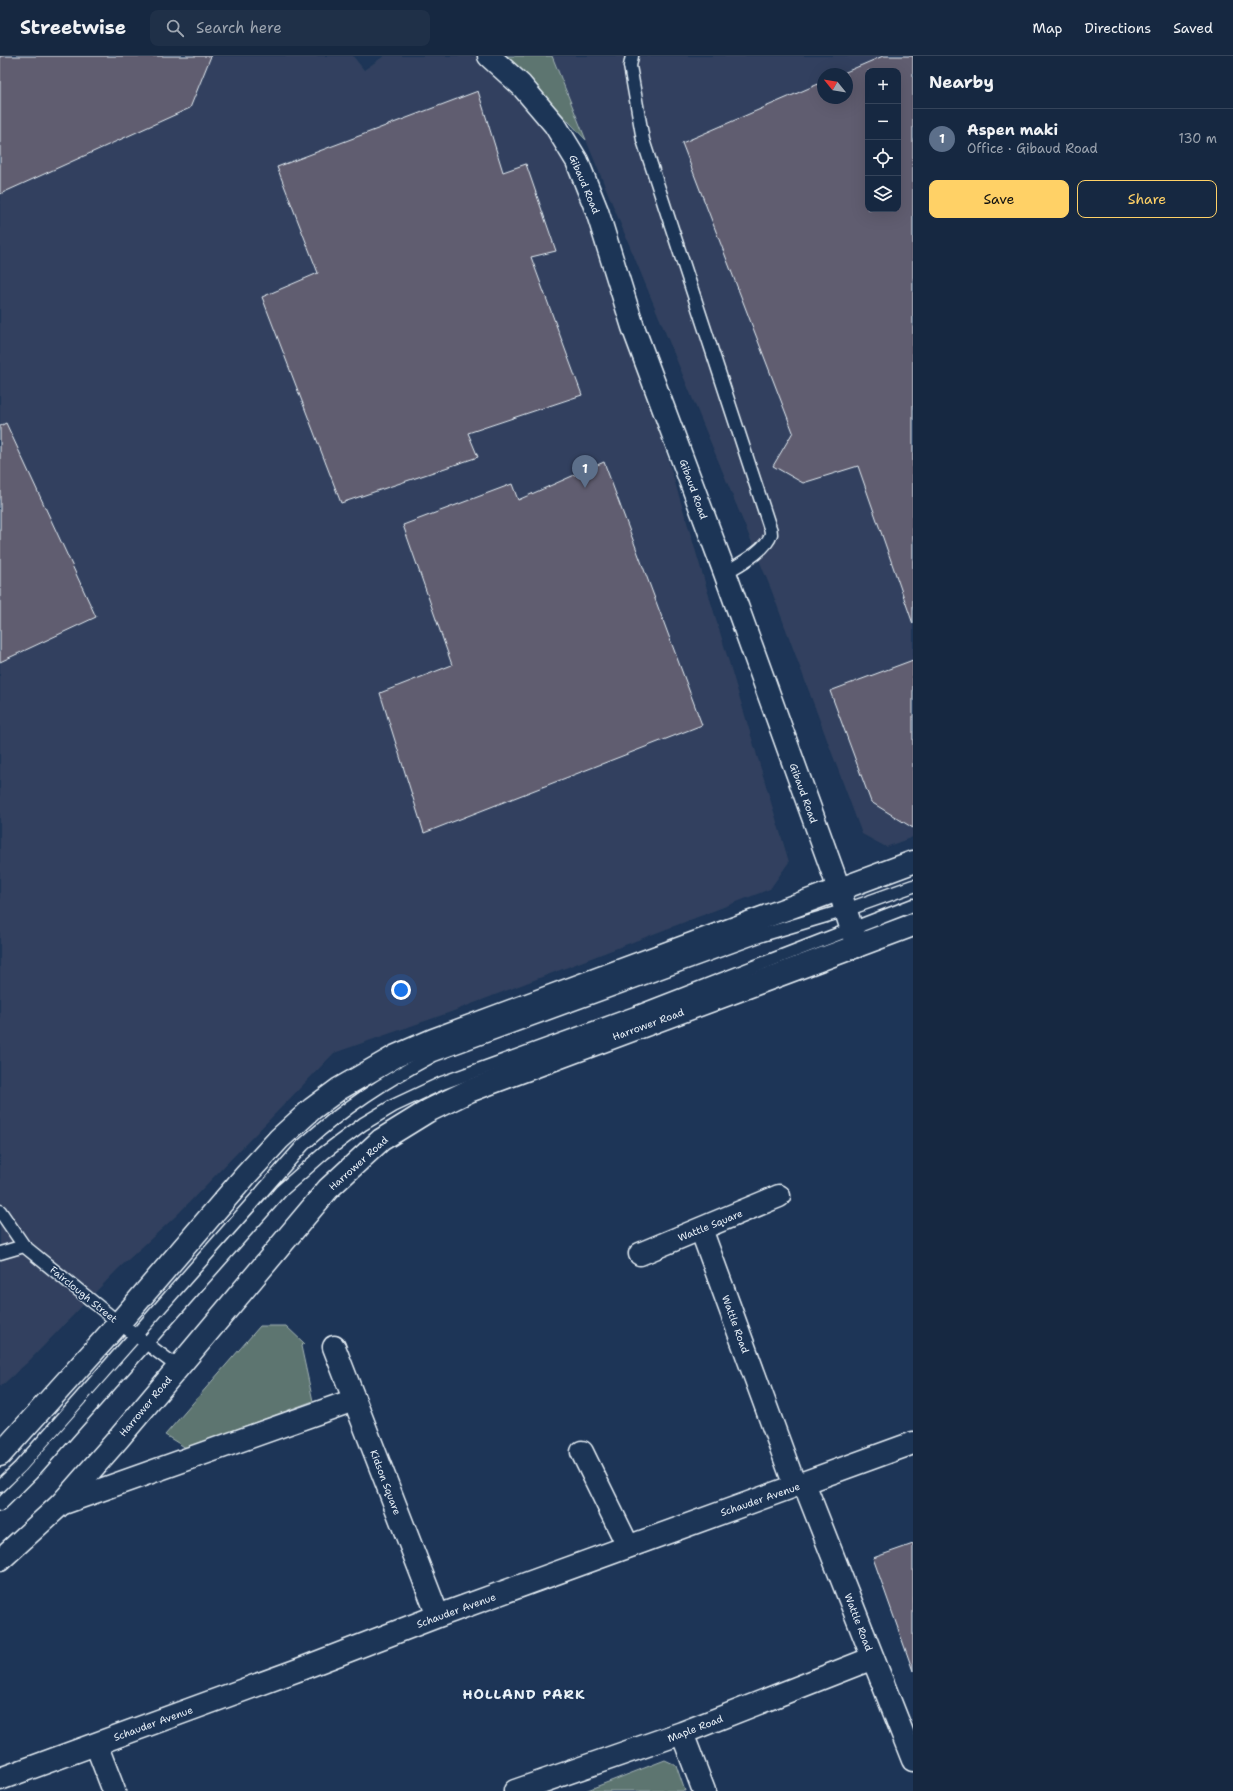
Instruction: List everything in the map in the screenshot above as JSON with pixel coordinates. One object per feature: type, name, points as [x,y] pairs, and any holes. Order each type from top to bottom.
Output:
[{"type":"street","name":"Gibaud Road","points":[[489,56],[521,85],[555,125],[577,161],[597,211],[633,328],[725,573],[839,888],[852,928]]},
{"type":"street","points":[[0,1454],[128,1329],[200,1227],[279,1139],[339,1089],[396,1056],[433,1040],[839,888],[913,862]]},
{"type":"street","name":"Harrower Road","points":[[0,1560],[61,1504],[126,1431],[328,1189],[381,1140],[428,1111],[470,1091],[852,928],[913,925]]},
{"type":"street","name":"Wattle Square","points":[[640,1254],[779,1196]]},
{"type":"street","name":"Wattle Road","points":[[701,1229],[799,1485],[873,1658],[913,1760]]},
{"type":"street","name":"Kidson Square","points":[[334,1347],[438,1616]]},
{"type":"street","points":[[61,1504],[354,1400]]},
{"type":"street","name":"Schauder Avenue","points":[[0,1779],[628,1546],[913,1443]]},
{"type":"street","points":[[582,1452],[628,1546]]},
{"type":"street","name":"Maple Road","points":[[515,1791],[682,1733],[873,1658]]},
{"type":"street","points":[[682,1733],[704,1791]]},
{"type":"street","points":[[96,1744],[114,1791]]},
{"type":"lane","points":[[632,56],[630,66],[643,140],[770,525],[771,534],[765,544],[750,558],[725,573]]},
{"type":"lane","points":[[0,1486],[20,1467],[128,1329],[302,1145],[362,1096],[434,1055],[762,935],[852,928],[913,886]]},
{"type":"lane","points":[[0,1505],[31,1474],[281,1191],[324,1153],[345,1137],[393,1106],[442,1083],[628,1016],[913,905]]},
{"type":"lane","name":"Fairclough Street","points":[[0,1211],[24,1246],[178,1367]]},
{"type":"lane","points":[[0,1253],[24,1246]]},
{"type":"shaded area","points":[[0,56],[353,56],[364,70],[384,56],[484,56],[552,128],[592,206],[789,862],[770,889],[451,1012],[334,1053],[177,1215],[118,1269],[28,1362],[0,1387]]},
{"type":"shaded area","points":[[552,56],[913,56],[913,837],[886,847],[862,834],[771,589]]},
{"type":"green space","points":[[507,56],[552,56],[586,140]]},
{"type":"green space","points":[[260,1326],[286,1326],[304,1343],[301,1346],[313,1401],[186,1448],[165,1435]]},
{"type":"green space","points":[[665,1760],[676,1765],[685,1791],[585,1791]]},
{"type":"building","points":[[0,56],[211,56],[190,108],[0,194]]},
{"type":"building","points":[[883,56],[913,56],[913,624],[858,466],[803,483],[773,466],[793,432],[682,143],[817,85],[817,104],[853,104],[853,69]]},
{"type":"building","points":[[478,91],[503,172],[526,164],[556,251],[531,257],[582,395],[468,433],[478,457],[341,503],[262,297],[318,273],[277,167]]},
{"type":"building","points":[[6,423],[96,617],[0,662],[0,426]]},
{"type":"building","points":[[604,462],[702,725],[424,833],[380,693],[452,665],[403,525],[512,484],[518,500]]},
{"type":"building","points":[[913,660],[913,828],[871,802],[830,691]]},
{"type":"building","points":[[913,1544],[913,1671],[873,1558]]},
{"type":"place","name":"Aspen maki","points":[[585,488]]},
{"type":"district","name":"HOLLAND PARK","points":[[524,1694]]}]
